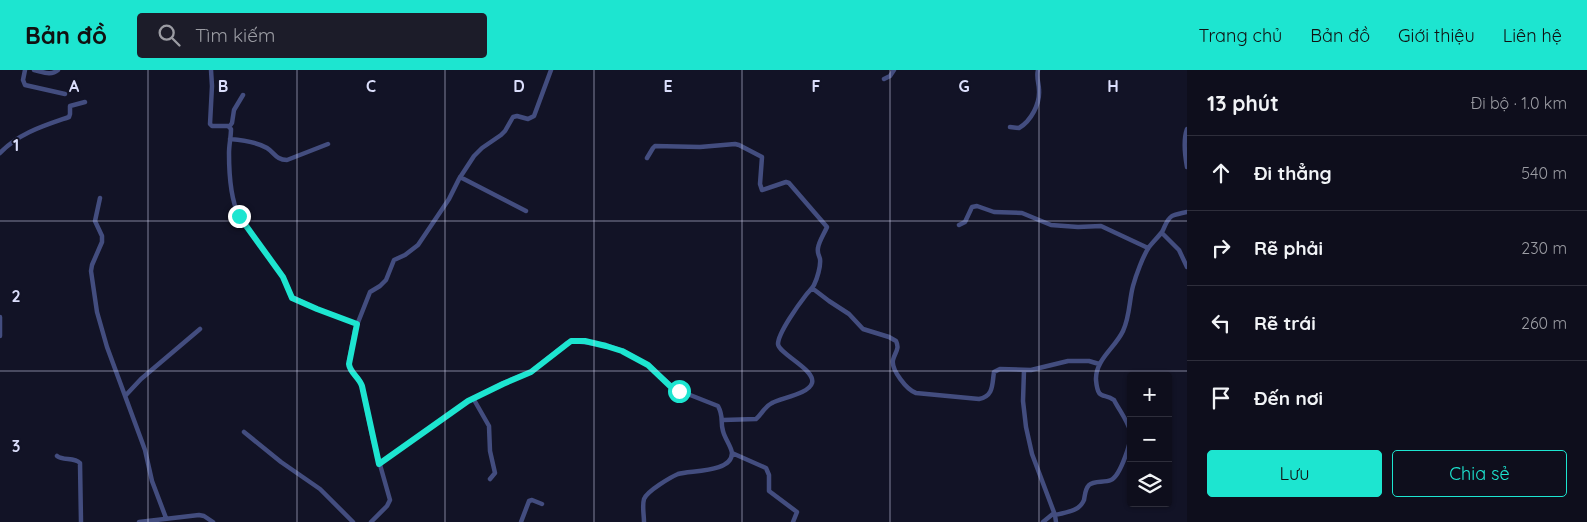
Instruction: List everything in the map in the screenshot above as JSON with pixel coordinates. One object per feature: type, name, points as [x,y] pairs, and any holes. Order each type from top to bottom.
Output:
[{"type":"street","points":[[26,70],[23,80],[25,85],[65,94]]},
{"type":"street","points":[[34,70],[48,74],[58,70]]},
{"type":"street","points":[[211,70],[210,124],[212,126],[229,127]]},
{"type":"street","points":[[372,522],[390,500],[379,464],[362,386],[350,370],[349,364],[357,324],[370,292],[386,280],[394,260],[405,255],[418,245],[449,199],[460,177],[474,156],[505,131],[513,117],[517,116],[528,119],[534,116],[551,70]]},
{"type":"street","points":[[884,79],[890,76],[894,70]]},
{"type":"street","points":[[1010,127],[1019,128],[1024,126],[1032,116],[1039,90],[1038,70]]},
{"type":"street","points":[[229,127],[232,123],[234,110],[242,100],[243,95]]},
{"type":"street","points":[[0,153],[31,130],[69,117],[70,106],[85,102]]},
{"type":"street","points":[[229,127],[231,132],[229,153],[231,178],[236,210],[245,226],[283,277],[291,296],[317,309],[357,324]]},
{"type":"street","points":[[1187,129],[1185,146],[1187,167]]},
{"type":"street","points":[[230,138],[246,140],[263,146],[269,149],[278,159],[282,160],[287,160],[328,144]]},
{"type":"street","points":[[647,158],[655,146],[700,147],[739,144],[761,156],[760,184],[762,190],[786,182],[789,183],[803,201],[827,225],[819,245],[818,254],[820,262],[812,288],[790,320],[778,343],[779,348],[797,361],[812,378],[811,386],[770,403],[756,420],[723,420]]},
{"type":"street","points":[[460,177],[526,211]]},
{"type":"street","points":[[100,198],[96,221],[102,236],[102,242],[92,264],[92,289],[107,347],[145,450],[152,481],[166,518]]},
{"type":"street","points":[[959,225],[965,222],[972,207],[977,206],[994,212],[1026,214],[1051,225],[1101,226],[1148,248]]},
{"type":"street","points":[[1042,522],[1054,514],[1072,512],[1078,508],[1083,502],[1090,484],[1110,480],[1115,477],[1123,463],[1130,439],[1130,431],[1114,400],[1103,397],[1099,393],[1096,379],[1099,364],[1119,339],[1124,328],[1129,313],[1134,284],[1148,248],[1162,232],[1171,217],[1187,212]]},
{"type":"street","points":[[1162,232],[1179,250],[1187,266]]},
{"type":"street","points":[[812,288],[849,314],[863,329],[889,336],[896,341],[898,348],[893,364],[904,385],[912,391],[971,399],[985,398],[992,388],[995,371],[1000,369],[1040,369],[1051,364],[1068,361],[1089,361],[1099,364]]},
{"type":"street","points":[[0,317],[0,336]]},
{"type":"street","points":[[126,395],[141,379],[200,329]]},
{"type":"street","points":[[379,464],[473,398],[531,372],[567,343],[585,341],[622,351],[648,365],[675,390],[718,406],[723,420],[723,430],[732,453],[729,460],[706,471],[680,474],[650,492],[644,501],[644,522]]},
{"type":"street","points":[[1024,370],[1023,401],[1026,427],[1032,454],[1056,522]]},
{"type":"street","points":[[473,398],[489,426],[490,451],[494,473],[490,480]]},
{"type":"street","points":[[244,432],[320,489],[352,522]]},
{"type":"street","points":[[732,453],[766,468],[769,475],[770,491],[797,512],[793,522]]},
{"type":"street","points":[[57,456],[61,459],[76,460],[80,463],[81,522]]},
{"type":"street","points":[[522,522],[529,501],[532,500],[542,504]]},
{"type":"street","points":[[139,522],[199,515],[214,522]]},
{"type":"route","points":[[239,216],[283,277],[292,298],[357,324],[349,364],[350,370],[362,386],[379,464],[468,401],[531,372],[571,341],[585,341],[622,351],[648,365],[670,386],[679,391]]}]
